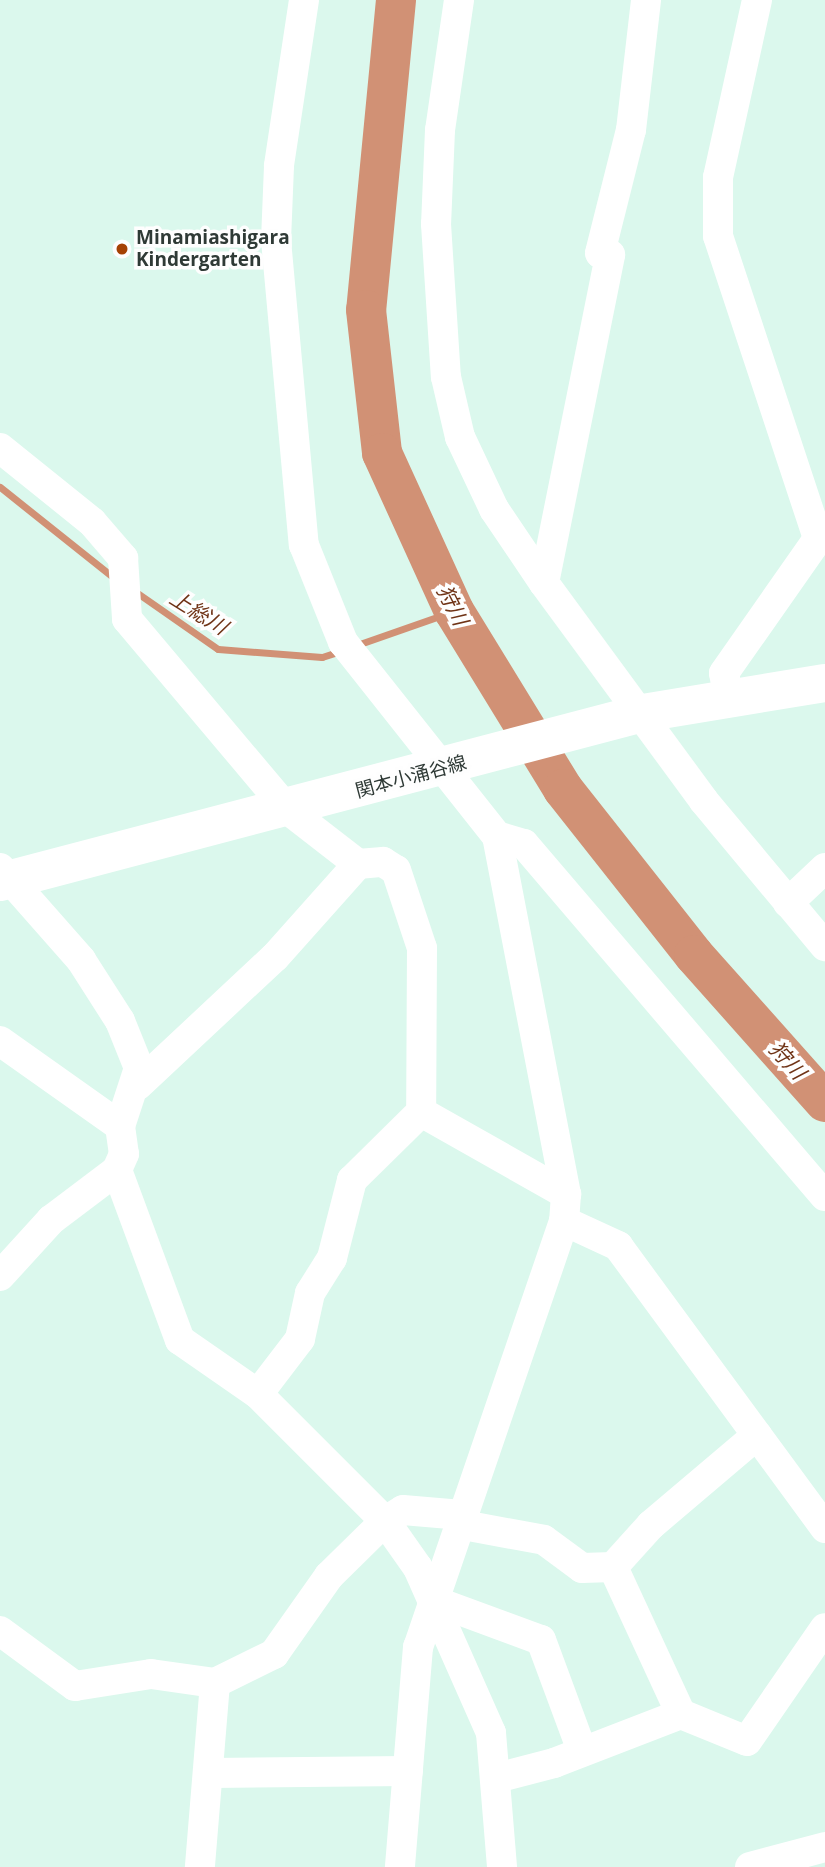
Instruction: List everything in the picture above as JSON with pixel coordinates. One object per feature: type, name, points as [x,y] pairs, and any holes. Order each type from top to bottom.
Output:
[{"type":"main road","name":"関本小涌谷線","points":[[4,877],[287,809],[637,715],[728,694],[825,683]]},
{"type":"street","points":[[304,0],[279,166],[276,240],[304,545],[343,642],[373,687],[462,764],[497,836],[565,1207],[418,1647],[400,1867]]},
{"type":"street","points":[[459,0],[440,130],[436,224],[446,377],[460,437],[494,509],[637,715],[704,801],[825,946]]},
{"type":"street","points":[[544,583],[610,255],[600,253],[631,130],[646,0]]},
{"type":"street","points":[[728,694],[724,673],[822,534],[718,236],[718,177],[757,0]]},
{"type":"street","points":[[0,449],[92,522],[123,558],[127,619],[287,809],[358,864],[383,862],[396,870],[422,948],[421,1112],[352,1180],[332,1258],[310,1293],[300,1339],[258,1394]]},
{"type":"street","points":[[497,836],[524,844],[825,1196]]},
{"type":"street","points":[[138,1085],[275,957],[358,864]]},
{"type":"street","points":[[788,903],[825,868]]},
{"type":"street","points":[[0,1276],[51,1220],[117,1170],[124,1154],[120,1126],[138,1085],[139,1068],[114,1011],[82,960],[4,877]]},
{"type":"street","points":[[0,1041],[120,1126]]},
{"type":"street","points":[[421,1112],[565,1207],[618,1246],[825,1528]]},
{"type":"street","points":[[117,1170],[180,1340],[258,1394],[385,1521],[432,1600],[491,1733],[497,1778],[502,1867]]},
{"type":"street","points":[[0,1631],[75,1686],[151,1674],[215,1683],[274,1654],[329,1576],[385,1521],[403,1510],[460,1519],[544,1540],[582,1568],[613,1567],[651,1525],[757,1435]]},
{"type":"street","points":[[613,1567],[681,1714]]},
{"type":"street","points":[[432,1600],[541,1640],[582,1751]]},
{"type":"street","points":[[497,1778],[582,1751],[681,1714],[747,1741],[825,1628]]},
{"type":"street","points":[[200,1867],[212,1773],[215,1683]]},
{"type":"street","points":[[212,1773],[408,1771]]},
{"type":"street","points":[[750,1867],[788,1862],[825,1847]]},
{"type":"waterway","name":"狩川","points":[[396,0],[366,310],[382,453],[454,611],[563,789],[694,955],[825,1102]]},
{"type":"waterway","name":"上総川","points":[[0,487],[114,578]]},
{"type":"waterway","name":"上総川","points":[[133,590],[218,649],[322,657],[340,651]]},
{"type":"waterway","name":"上総川","points":[[354,646],[454,611]]},
{"type":"place","name":"Minamiashigara Kindergarten","points":[[122,249]]}]
